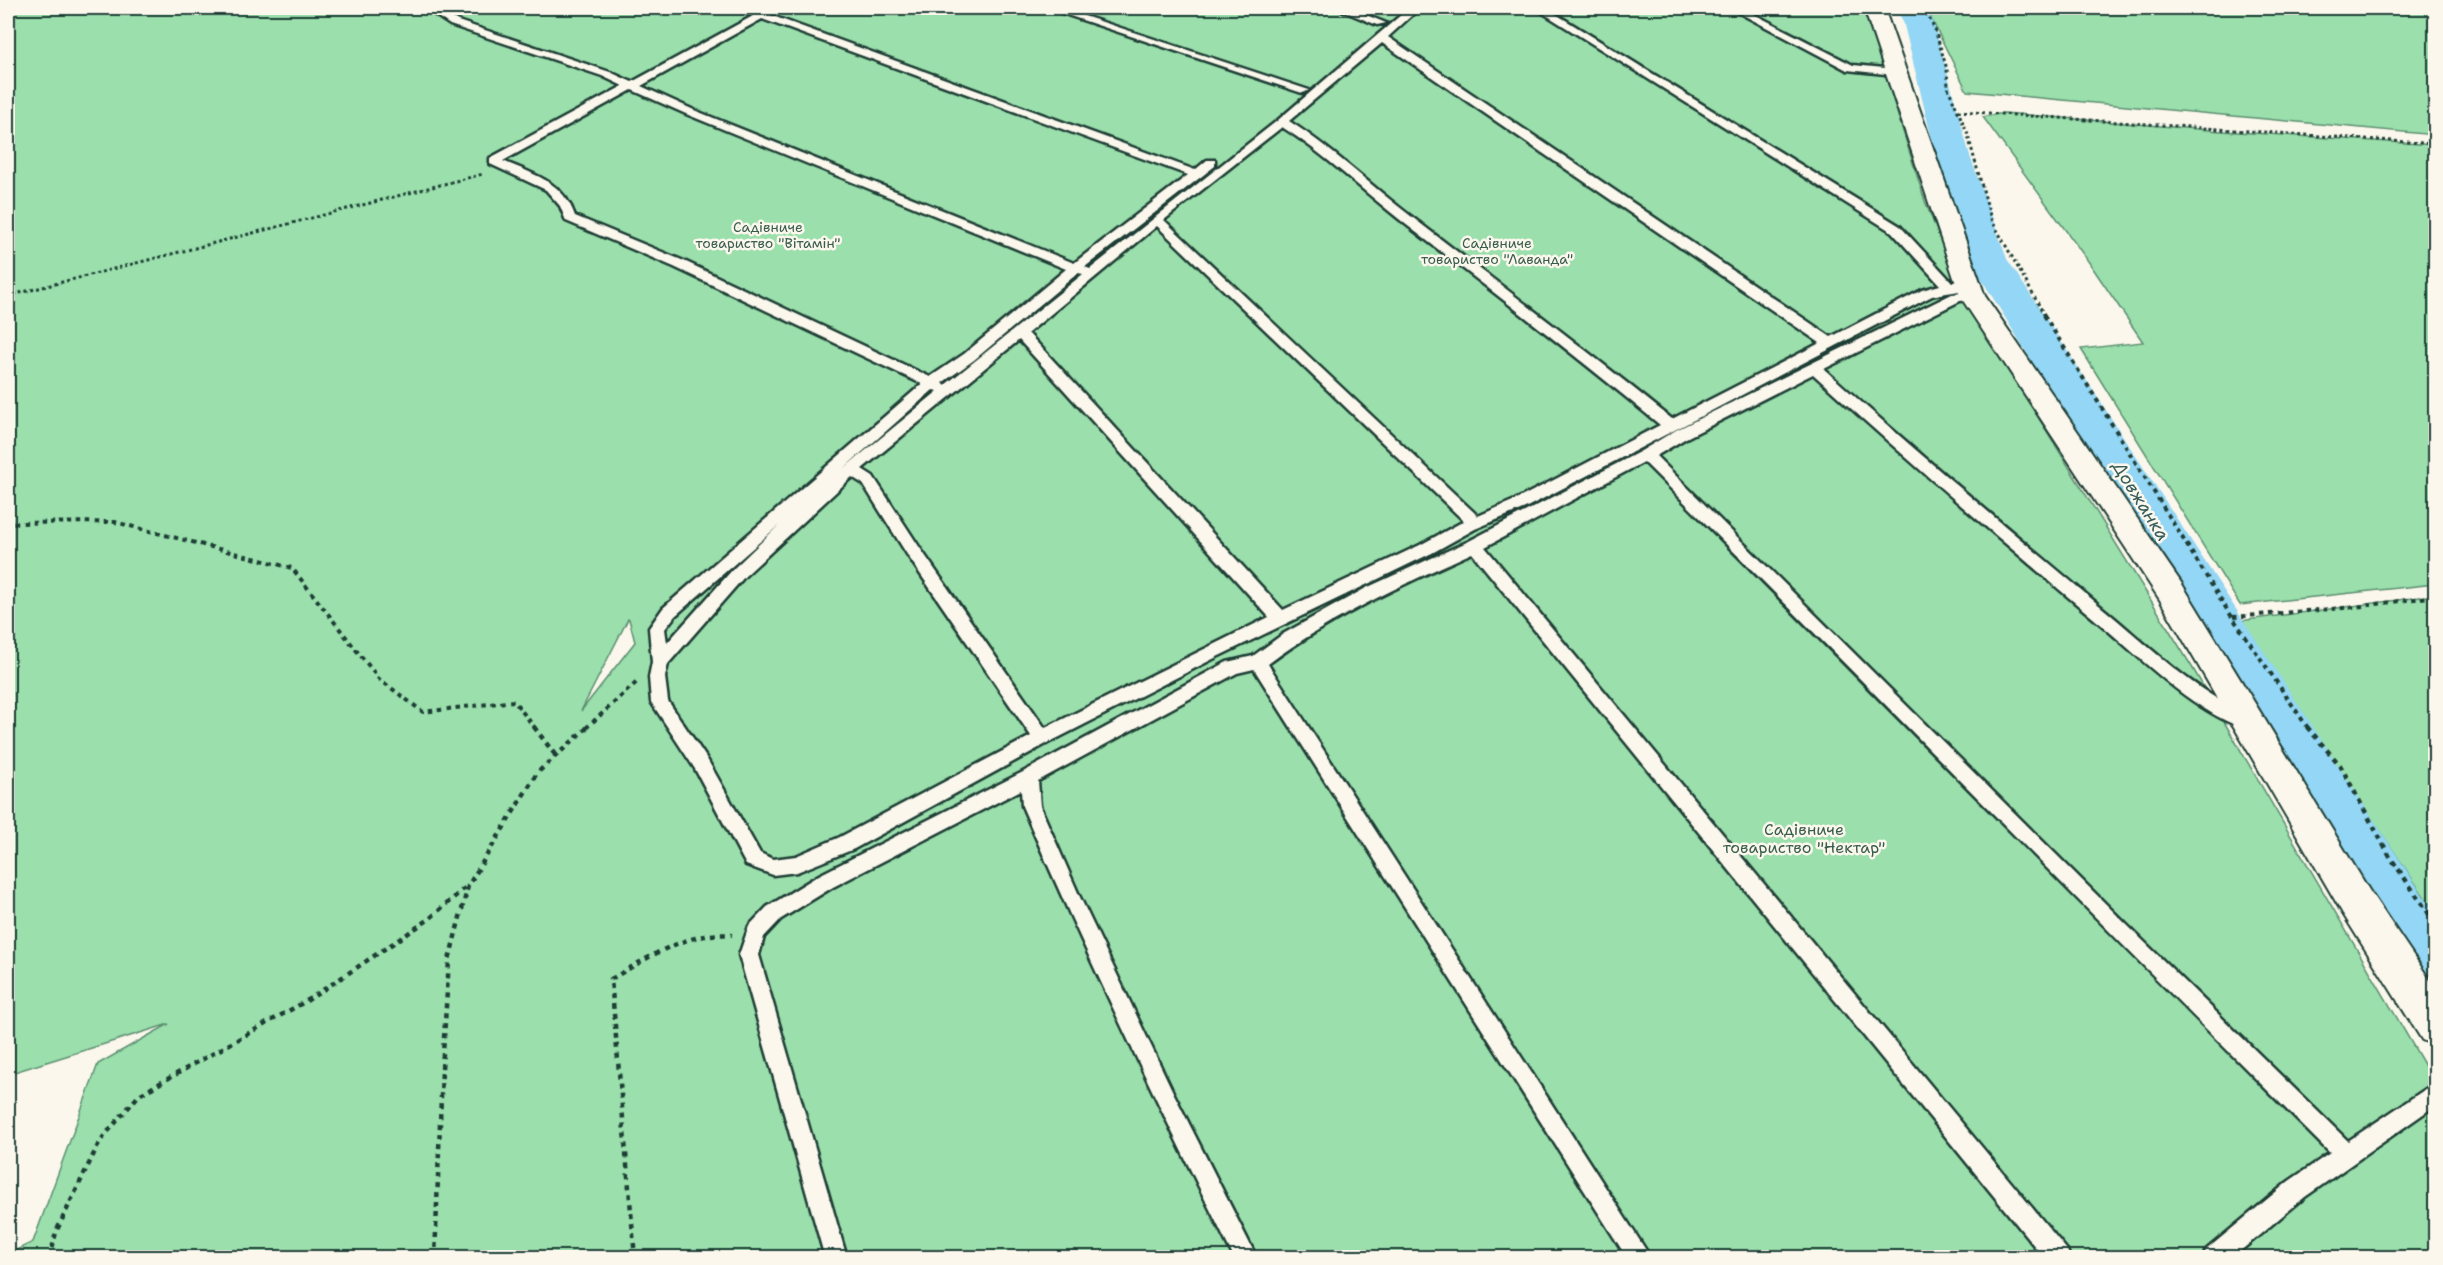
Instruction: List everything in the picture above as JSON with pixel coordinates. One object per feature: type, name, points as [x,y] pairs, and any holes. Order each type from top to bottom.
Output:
[{"type":"street","points":[[1874,8],[1963,289],[2171,592],[2356,902],[2436,1027]]},
{"type":"lane","points":[[445,8],[440,15],[454,23],[606,74],[630,87],[1076,270],[1095,272]]},
{"type":"lane","points":[[741,8],[1196,174]]},
{"type":"lane","points":[[775,8],[494,161],[558,192],[568,205],[570,218],[711,279],[947,391]]},
{"type":"lane","points":[[1052,8],[1251,71],[1303,90]]},
{"type":"lane","points":[[1341,8],[1381,31],[1713,265],[1832,344]]},
{"type":"lane","points":[[660,662],[674,644],[757,556],[852,470],[1157,220],[1282,122],[1381,31],[1400,8]]},
{"type":"lane","points":[[1415,8],[1303,90],[969,357],[932,383],[669,612],[657,628],[660,662],[657,677],[660,702],[701,764],[753,859],[773,867],[797,864],[847,843],[1042,738],[1476,523],[1520,504],[1928,293],[1963,289]]},
{"type":"lane","points":[[1540,8],[1896,229],[1963,289]]},
{"type":"lane","points":[[1735,8],[1851,68],[1895,72]]},
{"type":"lane","points":[[1282,122],[1315,143],[1399,213],[1604,371],[1671,426]]},
{"type":"lane","points":[[1157,220],[1476,523]]},
{"type":"lane","points":[[836,1257],[749,955],[756,932],[774,913],[826,881],[1029,777],[1233,667],[1258,662],[1289,639],[1372,592],[1475,545],[1646,455],[1681,434],[1957,297],[1963,289]]},
{"type":"lane","points":[[1019,333],[1028,340],[1085,406],[1281,619]]},
{"type":"lane","points":[[1814,368],[1927,470],[2162,666],[2218,710],[2248,723]]},
{"type":"lane","points":[[1646,455],[1784,591],[2119,930],[2347,1155]]},
{"type":"lane","points":[[852,470],[868,480],[914,552],[1042,738]]},
{"type":"lane","points":[[1475,545],[2059,1257]]},
{"type":"lane","points":[[1258,662],[1640,1257]]},
{"type":"lane","points":[[1029,777],[1031,806],[1071,898],[1167,1101],[1246,1257]]},
{"type":"lane","points":[[2214,1257],[2297,1189],[2436,1092]]},
{"type":"path","points":[[1924,8],[1935,30],[1947,69],[1948,88],[1967,132],[1991,219],[2027,285],[2068,356],[2232,617],[2306,725],[2340,765],[2390,857],[2436,924]]},
{"type":"path","points":[[1958,111],[2119,121],[2245,133],[2436,144]]},
{"type":"path","points":[[8,296],[507,167]]},
{"type":"path","points":[[8,508],[11,523],[115,522],[292,568],[379,679],[423,712],[514,701],[556,756]]},
{"type":"path","points":[[2232,617],[2355,607],[2436,596]]},
{"type":"path","points":[[435,1257],[442,1069],[449,960],[468,886],[537,773],[660,662]]},
{"type":"path","points":[[50,1257],[56,1232],[100,1140],[139,1095],[308,1000],[428,920],[468,886]]},
{"type":"path","points":[[635,1257],[611,979],[650,957],[702,935],[727,934],[753,942]]},
{"type":"green space","points":[[8,8],[1864,8],[1925,201],[1961,292],[2192,667],[2435,1083],[2435,1257],[8,1257],[8,1254],[33,1242],[98,1064],[169,1024],[8,1074]],"holes":[[[628,619],[635,642],[581,711]]]},
{"type":"green space","points":[[1926,8],[2435,8],[2435,135],[1967,91]]},
{"type":"green space","points":[[2004,113],[2221,131],[2435,145],[2435,584],[2240,605],[2081,349],[2143,342],[2088,261],[1983,117]]},
{"type":"green space","points":[[2070,377],[2094,399],[2103,421],[2119,445],[2116,455],[2098,452],[2068,434],[2058,415],[2056,393],[2062,379]]},
{"type":"green space","points":[[2109,459],[2126,464],[2150,493],[2155,510],[2175,526],[2190,544],[2218,594],[2217,621],[2206,630],[2118,494],[2120,488],[2098,471],[2097,467]]},
{"type":"green space","points":[[2436,595],[2435,913],[2239,621]]},
{"type":"green space","points":[[2254,674],[2267,683],[2325,754],[2375,841],[2435,928],[2435,1017],[2245,697],[2246,679]]},
{"type":"waterway","name":"Довжанка","points":[[1910,8],[1918,21],[1953,156],[1988,259],[2436,966]]},
{"type":"park label","name":"Садівниче товариство \"Вітамін\"","points":[[768,236]]},
{"type":"park label","name":"Садівниче товариство \"Лаванда\"","points":[[1497,252]]},
{"type":"park label","name":"Садівниче товариство \"Нектар\"","points":[[1804,838]]}]
